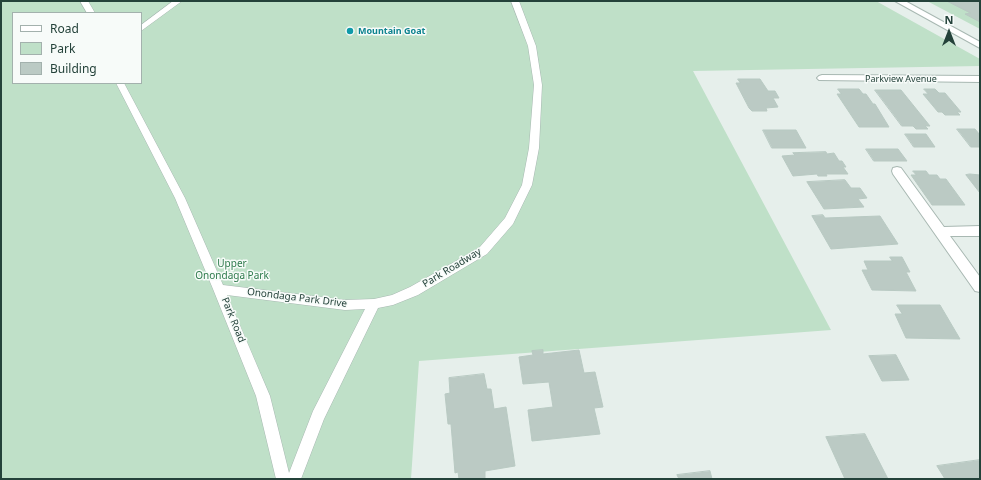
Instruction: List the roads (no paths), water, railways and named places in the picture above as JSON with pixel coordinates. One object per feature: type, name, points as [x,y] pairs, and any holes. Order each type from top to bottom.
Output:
[{"type":"street","points":[[898,1],[980,45]]},
{"type":"street","name":"Parkview Avenue","points":[[822,78],[980,79]]},
{"type":"street","points":[[897,171],[980,287]]},
{"type":"street","points":[[940,232],[980,231]]},
{"type":"lane","points":[[84,1],[90,12]]},
{"type":"lane","points":[[142,27],[178,1]]},
{"type":"lane","name":"Park Roadway","points":[[374,304],[393,300],[414,291],[483,251],[509,221],[527,185],[534,148],[538,84],[532,46],[515,1]]},
{"type":"lane","name":"Park Road","points":[[121,84],[180,198],[220,289],[264,396],[283,479]]},
{"type":"lane","name":"Onondaga Park Drive","points":[[220,289],[345,305],[374,304]]},
{"type":"lane","points":[[294,479],[318,416],[374,304]]},
{"type":"place","name":"Mountain Goat","points":[[350,31]]},
{"type":"park label","name":"Upper Onondaga Park","points":[[232,270]]}]
